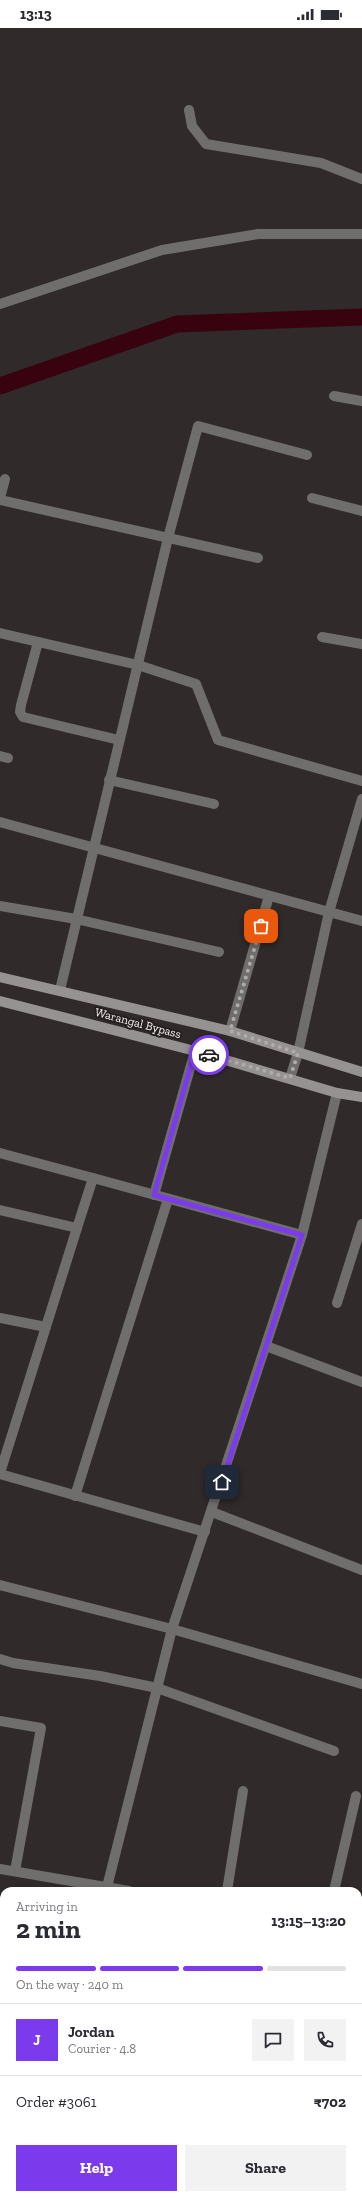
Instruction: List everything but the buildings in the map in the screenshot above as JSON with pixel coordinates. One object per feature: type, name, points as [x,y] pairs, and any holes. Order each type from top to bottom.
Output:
[{"type":"main road","points":[[0,977],[230,1031],[362,1072]]},
{"type":"main road","name":"Warangal Bypass","points":[[0,1001],[195,1051],[337,1093],[362,1097]]},
{"type":"street","points":[[189,110],[192,126],[206,144],[321,163],[362,179]]},
{"type":"street","points":[[0,304],[162,250],[258,234],[362,234]]},
{"type":"street","points":[[334,396],[362,401]]},
{"type":"street","points":[[60,990],[168,538],[198,426],[307,455]]},
{"type":"street","points":[[5,479],[0,499],[258,558]]},
{"type":"street","points":[[312,498],[362,511]]},
{"type":"street","points":[[0,633],[138,665],[196,684],[218,740],[362,781]]},
{"type":"street","points":[[322,637],[362,644]]},
{"type":"street","points":[[38,642],[21,705],[20,712],[23,717],[119,740]]},
{"type":"street","points":[[109,780],[214,804]]},
{"type":"street","points":[[290,1078],[298,1053],[329,912],[362,799]]},
{"type":"street","points":[[0,822],[362,921]]},
{"type":"street","points":[[230,1031],[269,896]]},
{"type":"street","points":[[0,906],[76,919],[219,952]]},
{"type":"street","points":[[154,1195],[195,1051]]},
{"type":"street","points":[[107,1887],[172,1629],[212,1512],[302,1235],[337,1093]]},
{"type":"street","points":[[0,1152],[302,1235]]},
{"type":"street","points":[[93,1178],[0,1474],[205,1532]]},
{"type":"street","points":[[75,1496],[168,1199]]},
{"type":"street","points":[[0,1210],[77,1228]]},
{"type":"street","points":[[337,1303],[362,1224]]},
{"type":"street","points":[[0,1318],[46,1327]]},
{"type":"street","points":[[266,1346],[362,1382]]},
{"type":"street","points":[[212,1512],[362,1570]]},
{"type":"street","points":[[0,1585],[172,1629],[362,1684]]},
{"type":"street","points":[[0,1659],[13,1663],[100,1676],[157,1688],[334,1751]]},
{"type":"street","points":[[0,1721],[41,1728],[15,1871]]},
{"type":"street","points":[[228,1887],[243,1791]]},
{"type":"street","points":[[335,1887],[356,1796]]},
{"type":"street","points":[[0,1869],[96,1887]]},
{"type":"waterway","points":[[0,386],[177,324],[362,317]]},
{"type":"way so far","points":[[209,1055],[290,1078],[298,1053],[230,1031],[261,926]]},
{"type":"route","points":[[209,1055],[195,1051],[154,1195],[302,1235],[222,1482]]}]
